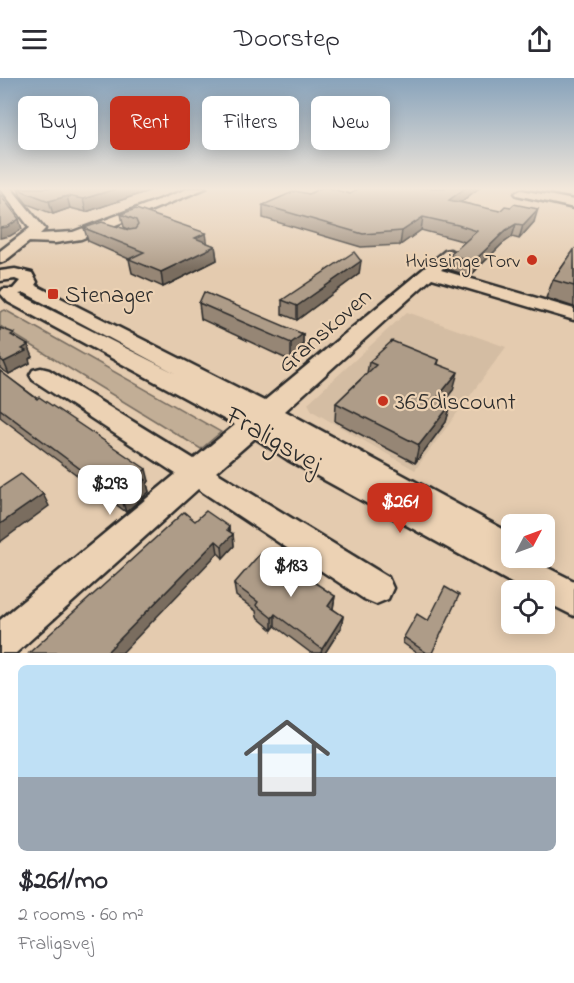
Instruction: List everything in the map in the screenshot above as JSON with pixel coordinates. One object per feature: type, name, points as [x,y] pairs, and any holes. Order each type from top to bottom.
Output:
[{"type":"street","points":[[0,258],[38,229],[27,215]]},
{"type":"street","points":[[27,238],[65,238],[132,215]]},
{"type":"street","points":[[101,227],[121,234]]},
{"type":"street","name":"Granskoven","points":[[0,643],[450,254]]},
{"type":"street","points":[[429,272],[574,315]]},
{"type":"street","name":"Fraligsvej","points":[[0,276],[15,274],[26,276],[29,282],[11,291]]},
{"type":"street","name":"Fraligsvej","points":[[11,291],[501,544]]},
{"type":"street","points":[[41,375],[376,588]]},
{"type":"street","name":"Fraligsvej","points":[[260,419],[297,453],[574,599]]},
{"type":"street","points":[[541,568],[574,588]]},
{"type":"shaded area","points":[[5,310],[221,432],[201,449],[0,326],[0,312]]},
{"type":"shaded area","points":[[407,312],[506,347],[415,470],[312,411],[308,403]]},
{"type":"building","points":[[0,215],[16,215],[19,219],[7,227],[0,228]]},
{"type":"building","points":[[123,215],[153,215],[206,233],[195,238],[215,246],[161,272],[129,259],[144,252],[84,228],[102,222],[129,230],[135,229],[138,225],[136,220]]},
{"type":"building","points":[[297,215],[533,215],[523,225],[516,224],[506,230],[474,261],[450,255],[477,231],[458,225],[423,217],[402,231],[363,234]]},
{"type":"building","points":[[574,250],[574,286],[553,280]]},
{"type":"building","points":[[354,252],[361,261],[297,306],[282,300]]},
{"type":"building","points":[[204,292],[303,334],[291,343],[199,303]]},
{"type":"building","points":[[0,328],[14,333],[11,335],[28,345],[22,349],[26,351],[4,362],[0,359]]},
{"type":"building","points":[[392,341],[439,360],[437,364],[458,372],[437,398],[451,404],[419,445],[336,403],[376,365],[369,362]]},
{"type":"building","points":[[0,371],[37,399],[39,397],[146,469],[138,475],[146,480],[122,500],[0,409]]},
{"type":"building","points":[[21,474],[43,494],[0,524],[0,488]]},
{"type":"building","points":[[206,511],[229,527],[227,530],[233,534],[222,546],[216,541],[106,653],[29,653],[184,512],[195,521]]},
{"type":"building","points":[[264,549],[335,596],[328,606],[343,616],[322,649],[275,614],[272,618],[256,605],[258,602],[234,584]]},
{"type":"building","points":[[445,587],[459,595],[432,653],[427,653],[404,637],[417,614],[428,621]]},
{"type":"place","name":"Hvissinge Torv","points":[[532,260]]},
{"type":"place","name":"Stenager","points":[[53,294]]},
{"type":"place","name":"365discount","points":[[383,401]]}]
